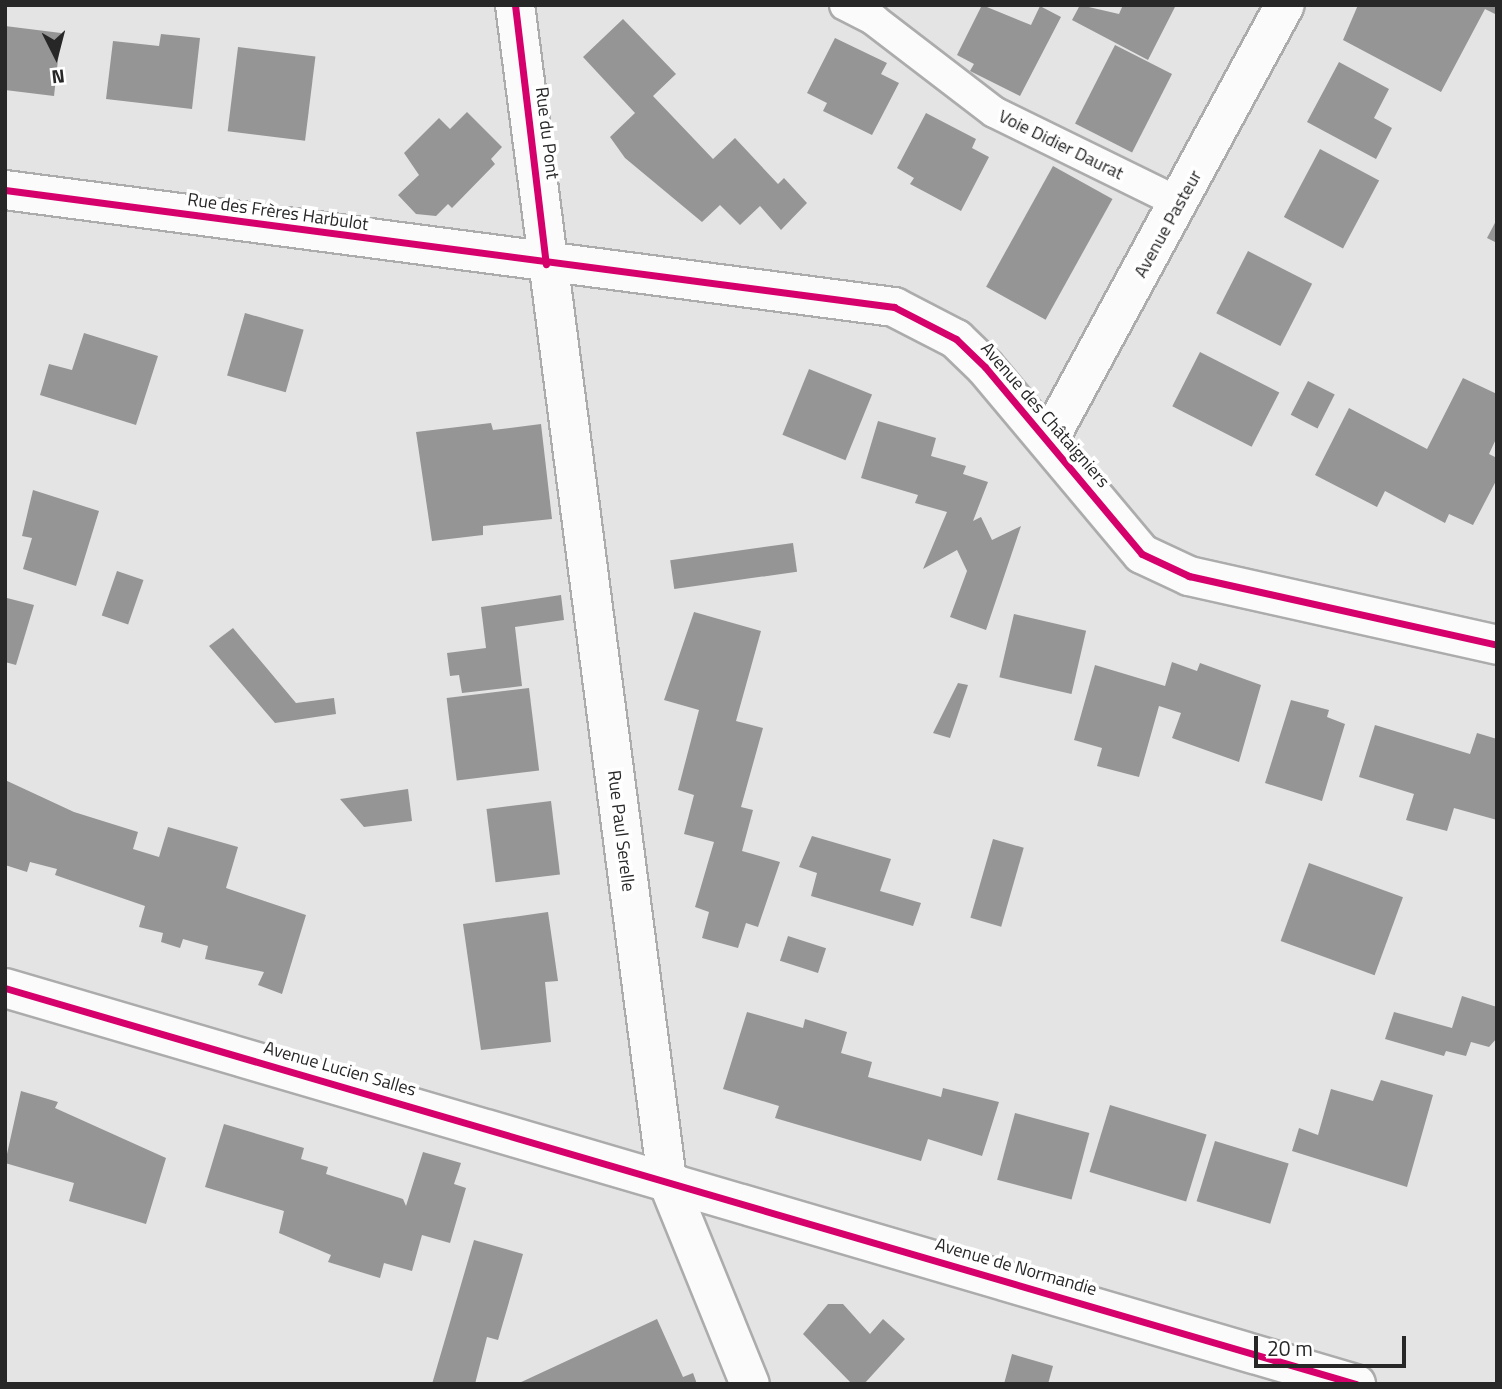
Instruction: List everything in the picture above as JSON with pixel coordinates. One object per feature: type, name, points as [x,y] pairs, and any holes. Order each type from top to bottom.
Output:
[{"type":"street","name":"Rue du Pont","points":[[515,5],[546,264]]},
{"type":"street","name":"Avenue Pasteur","points":[[1048,440],[1180,203],[1285,5]]},
{"type":"street","name":"Rue des Frères Harbulot","points":[[5,190],[546,264]]},
{"type":"street","name":"Avenue des Châtaigniers","points":[[546,264],[894,307],[956,339],[1048,440],[1142,554],[1189,576],[1497,645]]},
{"type":"street","name":"Rue Paul Serelle","points":[[546,264],[667,1180],[750,1384]]},
{"type":"street","name":"Avenue Lucien Salles","points":[[5,988],[667,1180]]},
{"type":"street","name":"Avenue de Normandie","points":[[667,1180],[1356,1384]]},
{"type":"lane","name":"Voie Didier Daurat","points":[[845,5],[874,20],[994,112],[1180,203]]},
{"type":"building","points":[[982,5],[1031,25],[1040,6],[1061,17],[1020,96],[970,71],[974,64],[957,55]]},
{"type":"building","points":[[1080,5],[1119,14],[1123,5],[1176,5],[1148,60],[1072,20]]},
{"type":"building","points":[[1358,5],[1497,5],[1497,15],[1485,9],[1441,92],[1343,40]]},
{"type":"building","points":[[623,19],[676,74],[653,96],[713,159],[735,138],[778,184],[784,178],[807,203],[781,230],[760,206],[740,225],[720,205],[702,222],[625,158],[610,137],[635,113],[583,57]]},
{"type":"building","points":[[5,26],[61,33],[54,96],[5,90]]},
{"type":"building","points":[[161,34],[200,38],[192,109],[106,99],[113,41],[159,46]]},
{"type":"building","points":[[835,38],[887,63],[881,74],[899,83],[872,135],[823,111],[827,103],[807,93]]},
{"type":"building","points":[[1115,45],[1172,74],[1132,152],[1075,123]]},
{"type":"building","points":[[238,47],[315,57],[305,141],[228,131]]},
{"type":"building","points":[[1339,62],[1389,89],[1374,118],[1392,128],[1376,159],[1307,122]]},
{"type":"building","points":[[467,112],[502,147],[491,159],[495,164],[452,208],[448,204],[436,216],[416,214],[398,195],[419,175],[404,153],[439,118],[450,129]]},
{"type":"building","points":[[926,113],[976,139],[972,148],[989,157],[961,211],[910,184],[914,178],[897,168]]},
{"type":"building","points":[[1320,149],[1379,180],[1343,248],[1284,217]]},
{"type":"building","points":[[1053,166],[1112,199],[1046,320],[986,287]]},
{"type":"building","points":[[1497,219],[1497,243],[1487,238]]},
{"type":"building","points":[[1248,251],[1312,284],[1280,346],[1216,313]]},
{"type":"building","points":[[245,313],[304,330],[286,392],[227,375]]},
{"type":"building","points":[[84,333],[158,356],[136,425],[40,395],[49,364],[72,370]]},
{"type":"building","points":[[1200,352],[1279,392],[1252,447],[1172,406]]},
{"type":"building","points":[[809,369],[872,394],[845,460],[782,435]]},
{"type":"building","points":[[1463,378],[1497,394],[1497,437],[1489,454],[1497,458],[1497,479],[1473,525],[1449,514],[1445,523],[1385,491],[1377,507],[1315,475],[1349,408],[1427,449]]},
{"type":"building","points":[[1308,381],[1335,395],[1317,428],[1291,415]]},
{"type":"building","points":[[878,421],[936,438],[931,456],[966,466],[963,474],[988,482],[973,521],[981,517],[992,540],[1021,526],[986,630],[950,617],[967,571],[957,550],[923,569],[947,512],[915,503],[918,495],[861,478]]},
{"type":"building","points":[[491,423],[493,430],[541,424],[552,519],[483,526],[483,535],[432,541],[416,432]]},
{"type":"building","points":[[33,490],[99,511],[76,586],[23,569],[32,538],[22,536]]},
{"type":"building","points":[[793,543],[797,572],[674,589],[670,560]]},
{"type":"building","points":[[117,571],[143,580],[128,625],[102,615]]},
{"type":"building","points":[[561,595],[564,620],[515,627],[522,686],[462,693],[459,675],[450,676],[447,653],[486,648],[481,607]]},
{"type":"building","points":[[7,598],[34,605],[16,665],[5,662]]},
{"type":"building","points":[[694,612],[761,631],[736,721],[763,728],[741,807],[753,810],[742,851],[780,862],[758,927],[746,923],[738,948],[702,938],[709,912],[695,907],[714,842],[684,834],[694,795],[678,790],[699,710],[664,700]]},
{"type":"building","points":[[1014,614],[1086,631],[1071,694],[999,677]]},
{"type":"building","points":[[233,628],[296,703],[334,698],[336,714],[275,723],[209,646]]},
{"type":"building","points":[[1172,662],[1197,671],[1200,663],[1261,685],[1239,762],[1172,738],[1181,713],[1159,706],[1139,777],[1097,766],[1102,748],[1074,740],[1095,665],[1165,686]]},
{"type":"building","points":[[958,683],[968,685],[950,738],[933,733]]},
{"type":"building","points":[[529,688],[539,770],[457,780],[447,698]]},
{"type":"building","points":[[1291,700],[1329,710],[1327,717],[1345,724],[1322,801],[1265,783]]},
{"type":"building","points":[[1375,725],[1470,754],[1477,733],[1497,739],[1497,820],[1454,808],[1447,831],[1406,820],[1414,794],[1359,777]]},
{"type":"building","points":[[5,780],[74,812],[138,832],[133,849],[159,857],[168,827],[238,847],[226,888],[306,915],[282,994],[258,985],[264,972],[205,959],[208,946],[183,939],[180,948],[161,942],[163,933],[139,927],[145,906],[55,875],[57,869],[30,862],[27,872],[5,865]]},
{"type":"building","points":[[408,789],[412,821],[364,827],[340,799]]},
{"type":"building","points":[[551,801],[560,874],[496,882],[486,809]]},
{"type":"building","points":[[812,836],[891,859],[880,891],[921,903],[913,926],[811,896],[817,873],[799,867]]},
{"type":"building","points":[[993,839],[1024,848],[1001,927],[970,918]]},
{"type":"building","points":[[1309,863],[1403,897],[1375,975],[1281,941]]},
{"type":"building","points":[[548,912],[558,981],[545,982],[551,1042],[481,1050],[463,924]]},
{"type":"building","points":[[788,936],[826,948],[818,973],[780,961]]},
{"type":"building","points":[[1462,996],[1497,1007],[1497,1038],[1489,1047],[1471,1042],[1466,1056],[1446,1051],[1444,1056],[1385,1039],[1394,1012],[1452,1028]]},
{"type":"building","points":[[747,1012],[803,1028],[805,1019],[847,1032],[841,1053],[872,1062],[868,1077],[941,1097],[943,1088],[999,1102],[982,1156],[928,1139],[921,1161],[775,1118],[779,1106],[723,1089]]},
{"type":"building","points":[[1381,1080],[1433,1095],[1407,1187],[1292,1151],[1299,1128],[1318,1135],[1331,1089],[1373,1101]]},
{"type":"building","points":[[21,1091],[58,1102],[55,1108],[166,1158],[146,1224],[69,1201],[74,1183],[5,1163]]},
{"type":"building","points":[[1110,1105],[1207,1135],[1186,1201],[1090,1172]]},
{"type":"building","points":[[1015,1113],[1089,1133],[1072,1200],[997,1180]]},
{"type":"building","points":[[224,1124],[304,1148],[301,1159],[328,1167],[326,1174],[403,1199],[406,1206],[423,1152],[461,1163],[454,1184],[466,1188],[450,1243],[422,1235],[412,1271],[384,1263],[380,1278],[328,1262],[331,1255],[279,1233],[284,1211],[205,1187]]},
{"type":"building","points":[[1215,1141],[1289,1164],[1270,1224],[1197,1201]]},
{"type":"building","points":[[474,1240],[523,1254],[498,1340],[487,1337],[475,1384],[432,1384]]},
{"type":"building","points":[[828,1304],[843,1304],[870,1334],[883,1319],[905,1339],[864,1384],[852,1384],[803,1334]]},
{"type":"building","points":[[657,1319],[683,1377],[693,1373],[697,1384],[517,1384]]},
{"type":"building","points":[[1012,1354],[1053,1366],[1048,1384],[1004,1384]]},
{"type":"cycle path","points":[[515,5],[546,264]]},
{"type":"cycle path","points":[[5,190],[894,307],[956,339],[985,367],[1142,554],[1189,576],[1497,645]]},
{"type":"cycle path","points":[[5,988],[1356,1384]]}]
